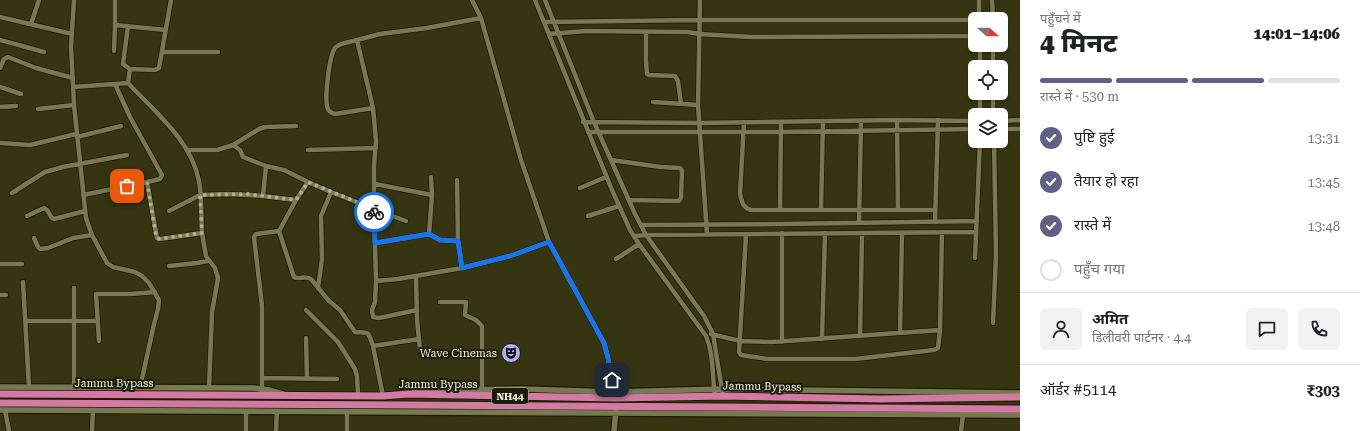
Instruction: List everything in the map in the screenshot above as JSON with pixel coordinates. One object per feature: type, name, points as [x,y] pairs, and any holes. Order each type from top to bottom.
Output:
[{"type":"highway","name":"Jammu Bypass","points":[[0,394],[262,392],[284,395],[383,396],[408,394],[615,395],[722,393],[880,399],[1020,397]]},
{"type":"highway","name":"Jammu Bypass","points":[[0,403],[616,410],[1020,409]]},
{"type":"street","points":[[31,24],[39,0]]},
{"type":"street","points":[[74,0],[72,78],[85,211],[92,235],[104,259],[109,265],[134,272],[142,276],[150,283],[159,303],[140,388]]},
{"type":"street","points":[[114,51],[116,0]]},
{"type":"street","points":[[128,26],[123,64],[130,69],[158,70],[160,66],[171,0]]},
{"type":"street","points":[[472,0],[481,18],[521,160],[549,242],[604,343],[615,395],[616,410],[614,431]]},
{"type":"street","points":[[535,0],[583,122],[619,206],[639,244],[703,332],[709,346],[713,371],[714,393]]},
{"type":"street","points":[[545,0],[594,122],[641,225],[704,316],[713,334],[722,393],[1020,393]]},
{"type":"street","points":[[700,0],[698,105],[707,234]]},
{"type":"street","points":[[979,0],[979,12]]},
{"type":"street","points":[[992,0],[992,12]]},
{"type":"street","points":[[0,17],[72,34]]},
{"type":"street","points":[[372,108],[335,114],[328,109],[328,79],[333,51],[337,45],[380,34],[427,28],[481,18]]},
{"type":"street","points":[[544,22],[699,20],[968,20]]},
{"type":"street","points":[[115,25],[166,30]]},
{"type":"street","points":[[549,34],[586,32],[688,32],[751,37],[968,36]]},
{"type":"street","points":[[646,32],[647,74],[675,76],[678,81],[681,104]]},
{"type":"street","points":[[0,40],[44,52]]},
{"type":"street","points":[[357,40],[372,108],[376,148],[374,166],[376,281],[372,310],[373,317],[379,318],[417,310]]},
{"type":"street","points":[[162,52],[218,52]]},
{"type":"street","points":[[0,68],[5,58],[8,57],[36,68],[72,78]]},
{"type":"street","points":[[128,83],[130,69]]},
{"type":"street","points":[[73,87],[128,83]]},
{"type":"street","points":[[128,83],[180,138],[188,150],[198,177],[204,252],[208,261],[215,268],[218,278],[212,312],[209,388]]},
{"type":"street","points":[[83,195],[160,179],[162,175],[130,117],[115,84]]},
{"type":"street","points":[[0,88],[20,94]]},
{"type":"street","points":[[653,102],[698,105]]},
{"type":"street","points":[[38,109],[74,105]]},
{"type":"street","points":[[0,107],[16,106]]},
{"type":"street","points":[[583,122],[781,123],[898,120],[968,121]]},
{"type":"street","points":[[898,120],[898,210]]},
{"type":"street","points":[[935,222],[938,120]]},
{"type":"street","points":[[1008,121],[1020,120]]},
{"type":"street","points":[[744,122],[740,194],[742,203],[745,207],[752,210],[935,210]]},
{"type":"street","points":[[821,209],[823,122]]},
{"type":"street","points":[[859,223],[860,122]]},
{"type":"street","points":[[780,210],[781,123]]},
{"type":"street","points":[[1,143],[30,145],[121,126]]},
{"type":"street","points":[[188,150],[217,150],[233,145],[258,129],[264,127],[296,126]]},
{"type":"street","points":[[588,132],[700,133],[968,129]]},
{"type":"street","points":[[1008,129],[1020,129]]},
{"type":"street","points":[[233,145],[240,150],[243,157],[266,166],[284,170],[331,192],[406,221]]},
{"type":"street","points":[[308,150],[376,148]]},
{"type":"street","points":[[975,258],[980,148]]},
{"type":"street","points":[[993,323],[996,255],[994,148]]},
{"type":"street","points":[[12,193],[45,172],[63,167],[127,155]]},
{"type":"street","points":[[611,160],[680,168],[682,170],[682,198],[679,201],[629,200]]},
{"type":"street","points":[[264,196],[266,166]]},
{"type":"street","points":[[429,234],[432,195],[431,177]]},
{"type":"street","points":[[580,188],[606,177]]},
{"type":"street","points":[[457,180],[458,241],[462,268]]},
{"type":"street","points":[[147,182],[156,238],[160,239],[202,233]]},
{"type":"street","points":[[308,182],[296,200],[280,231],[294,277],[305,276],[309,278],[329,301],[340,310],[355,332],[366,332],[368,334],[373,346],[383,396]]},
{"type":"street","points":[[375,184],[432,195]]},
{"type":"street","points":[[318,288],[322,259],[321,216],[331,192]]},
{"type":"street","points":[[169,211],[200,195],[229,194],[296,200]]},
{"type":"street","points":[[588,216],[619,206]]},
{"type":"street","points":[[27,216],[44,208],[54,219],[85,211]]},
{"type":"street","points":[[641,225],[977,221]]},
{"type":"street","points":[[0,388],[209,388],[262,392],[262,306],[254,237],[256,234],[280,231]]},
{"type":"street","points":[[746,234],[739,352],[741,355],[785,359],[855,359],[936,350],[939,345],[940,330],[942,232]]},
{"type":"street","points":[[635,236],[646,234],[902,234],[976,232]]},
{"type":"street","points":[[822,339],[825,233]]},
{"type":"street","points":[[375,243],[429,234],[440,240],[458,241]]},
{"type":"street","points":[[782,234],[782,342]]},
{"type":"street","points":[[860,336],[862,234]]},
{"type":"street","points":[[900,333],[902,234]]},
{"type":"street","points":[[34,238],[38,247],[41,249],[48,248],[73,238],[92,235]]},
{"type":"street","points":[[376,281],[398,279],[462,268],[510,256],[549,242]]},
{"type":"street","points":[[616,258],[639,244]]},
{"type":"street","points":[[169,266],[208,261]]},
{"type":"street","points":[[0,264],[22,264]]},
{"type":"street","points":[[416,276],[420,350]]},
{"type":"street","points":[[23,282],[29,387]]},
{"type":"street","points":[[74,288],[74,387]]},
{"type":"street","points":[[99,341],[96,294],[155,292]]},
{"type":"street","points":[[0,295],[6,294]]},
{"type":"street","points":[[440,302],[465,302],[467,304],[465,315],[476,320],[482,326],[482,389]]},
{"type":"street","points":[[306,310],[338,342],[355,369],[358,395]]},
{"type":"street","points":[[25,321],[98,321]]},
{"type":"street","points":[[703,332],[740,341],[782,342],[940,330]]},
{"type":"street","points":[[306,338],[307,378]]},
{"type":"street","points":[[373,346],[419,339]]},
{"type":"street","points":[[262,378],[307,378],[319,380],[336,379]]},
{"type":"street","points":[[408,394],[424,390],[522,389],[615,395]]},
{"type":"street","points":[[9,431],[3,410],[348,412],[616,410],[1020,415]]},
{"type":"street","points":[[92,431],[93,410]]},
{"type":"street","points":[[246,411],[246,431]]},
{"type":"street","points":[[276,431],[277,411]]},
{"type":"street","points":[[347,431],[348,412]]},
{"type":"street","points":[[961,431],[964,415]]},
{"type":"way so far","points":[[127,186],[147,182],[156,238],[159,239],[202,233],[200,195],[248,194],[296,200],[308,182],[374,209],[374,212]]},
{"type":"place","name":"Wave Cinemas","points":[[511,353]]},
{"type":"route","points":[[374,212],[375,243],[429,234],[440,240],[458,241],[462,268],[510,256],[549,242],[604,343],[612,380]]}]
